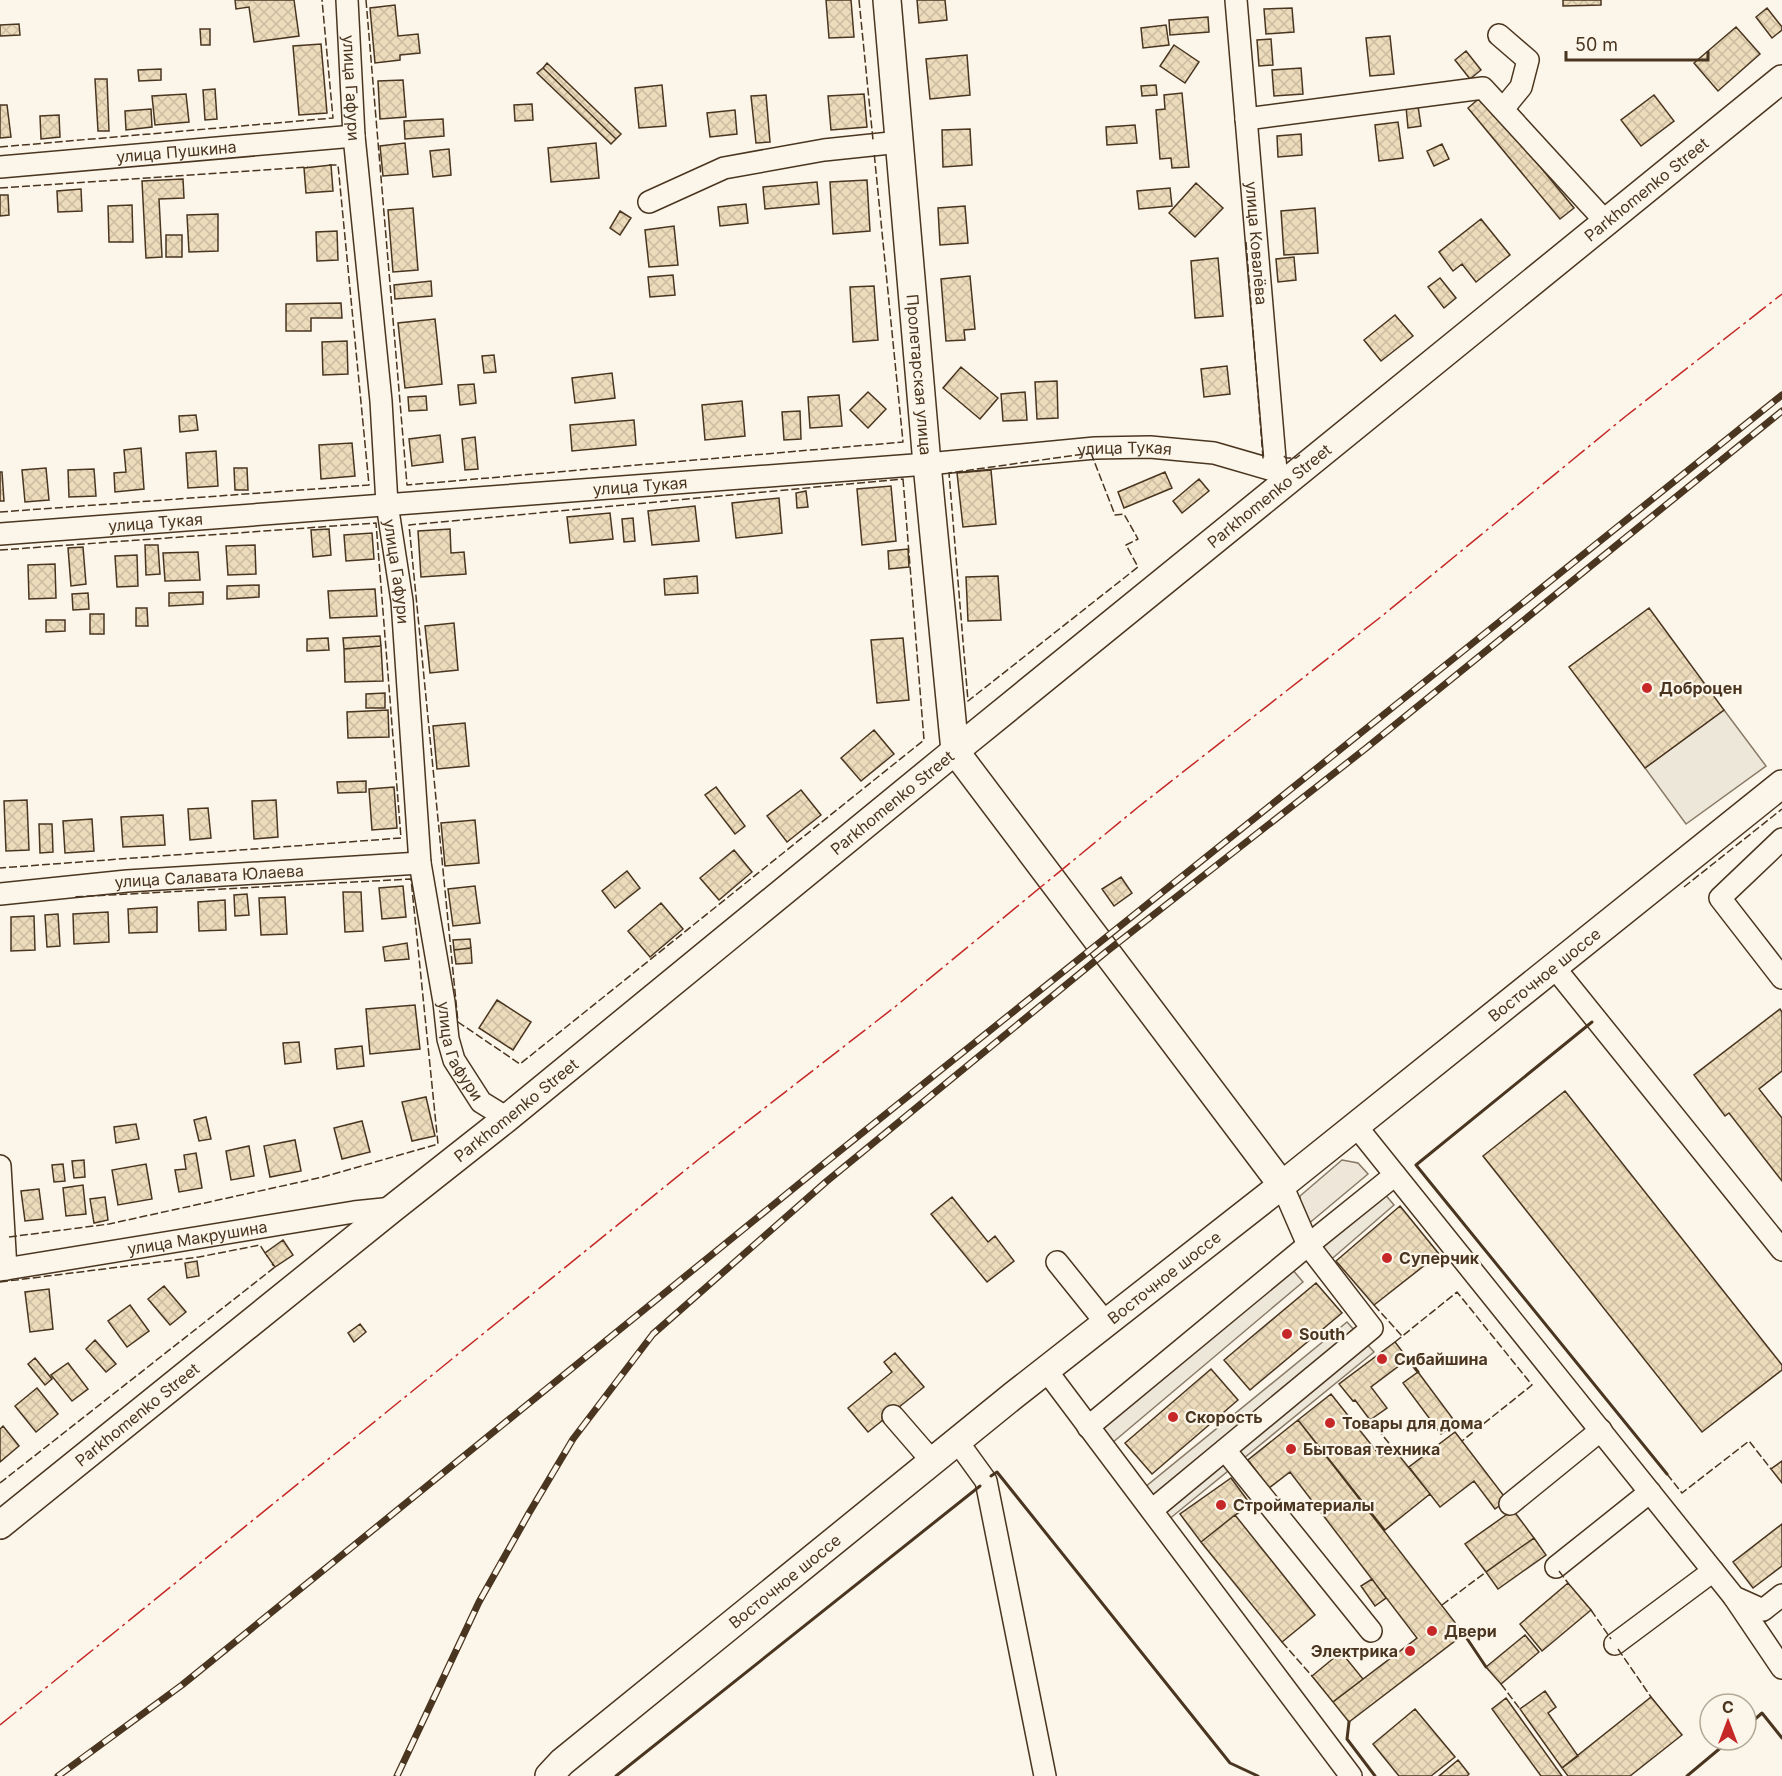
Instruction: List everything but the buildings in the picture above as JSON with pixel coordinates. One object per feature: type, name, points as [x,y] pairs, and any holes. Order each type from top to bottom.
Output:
[{"type":"main road","name":"Пролетарская улица","points":[[887,0],[927,464],[955,751]]},
{"type":"main road","name":"Parkhomenko Street","points":[[0,1525],[507,1118],[955,751],[1281,478],[1606,222],[1782,79]]},
{"type":"main road","points":[[955,751],[1282,1185]]},
{"type":"main road","name":"Восточное шоссе","points":[[549,1776],[562,1762],[932,1461],[1282,1185],[1782,784]]},
{"type":"street","name":"улица Гафури","points":[[347,0],[354,136],[381,401],[387,504],[402,601],[420,863],[453,1060],[481,1102],[507,1118]]},
{"type":"street","name":"улица Ковалёва","points":[[1236,0],[1281,478]]},
{"type":"street","points":[[1499,35],[1528,60],[1521,87],[1503,109]]},
{"type":"street","points":[[1246,118],[1483,87],[1606,222]]},
{"type":"street","name":"улица Пушкина","points":[[0,168],[354,136]]},
{"type":"street","points":[[649,202],[724,168],[825,150],[900,142]]},
{"type":"street","name":"улица Тукая","points":[[0,534],[927,464],[1051,451],[1150,447],[1214,453],[1281,478]]},
{"type":"street","points":[[1782,839],[1720,898],[1782,978]]},
{"type":"street","name":"улица Салавата Юлаева","points":[[0,894],[127,881],[420,863]]},
{"type":"street","points":[[1554,967],[1782,1250]]},
{"type":"street","points":[[1356,1126],[1734,1597],[1782,1668]]},
{"type":"street","points":[[0,1166],[3,1270]]},
{"type":"street","points":[[1088,1427],[1395,1175]]},
{"type":"street","points":[[1152,1510],[1372,1328],[1308,1245],[1282,1185]]},
{"type":"street","name":"улица Макрушина","points":[[3,1270],[354,1212],[393,1208]]},
{"type":"street","points":[[1057,1262],[1106,1323]]},
{"type":"street","points":[[1046,1370],[1351,1776]]},
{"type":"street","points":[[893,1416],[932,1461]]},
{"type":"street","points":[[1510,1504],[1601,1431]]},
{"type":"street","points":[[957,1441],[986,1481],[1045,1776]]},
{"type":"street","points":[[1225,1450],[1371,1631]]},
{"type":"street","points":[[1556,1567],[1650,1492]]},
{"type":"street","points":[[1615,1644],[1713,1571]]},
{"type":"street","points":[[1734,1597],[1763,1610],[1782,1595]]},
{"type":"shaded area","points":[[1724,710],[1766,766],[1686,824],[1645,768]]},
{"type":"shaded area","points":[[1342,1160],[1358,1163],[1368,1174],[1307,1225],[1300,1216],[1300,1196]]},
{"type":"shaded area","points":[[1377,1185],[1394,1205],[1327,1263],[1310,1243]]},
{"type":"shaded area","points":[[1281,1256],[1303,1282],[1112,1443],[1089,1417]]},
{"type":"shaded area","points":[[1347,1322],[1374,1352],[1168,1520],[1144,1488]]},
{"type":"railway","points":[[58,1776],[182,1685],[821,1166],[1782,395]]},
{"type":"railway","points":[[397,1776],[479,1602],[529,1513],[573,1439],[653,1334],[827,1181],[1106,952],[1365,749],[1782,411]]},
{"type":"fence","points":[[0,147],[333,118],[322,0]]},
{"type":"fence","points":[[366,0],[407,485],[903,442],[874,152]]},
{"type":"fence","points":[[859,0],[873,140]]},
{"type":"fence","points":[[0,512],[369,485],[338,165],[329,165]]},
{"type":"fence","points":[[0,188],[308,167]]},
{"type":"fence","points":[[1246,242],[1263,458],[1260,458]]},
{"type":"fence","points":[[1091,453],[1115,515],[1124,514],[1138,539],[1126,545],[1138,567],[968,701],[949,473],[1091,453]]},
{"type":"fence","points":[[1284,456],[1296,458],[1300,455]]},
{"type":"fence","points":[[903,479],[924,740],[520,1064],[458,1022],[409,525],[903,479]]},
{"type":"fence","points":[[0,550],[376,523],[401,838],[0,868]]},
{"type":"fence","points":[[1684,887],[1782,809]]},
{"type":"fence","points":[[9,1237],[109,1224],[323,1177],[438,1144],[411,879],[73,897]]},
{"type":"fence","points":[[0,1282],[199,1257],[260,1245],[267,1256]]},
{"type":"fence","points":[[0,1483],[275,1267],[272,1264]]},
{"type":"fence","points":[[1395,1342],[1457,1292],[1532,1385],[1462,1441]]},
{"type":"fence","points":[[1374,1305],[1402,1336]]},
{"type":"fence","points":[[1370,1420],[1393,1448]]},
{"type":"fence","points":[[1667,1474],[1682,1493],[1749,1441],[1771,1469]]},
{"type":"fence","points":[[1559,1571],[1568,1583]]},
{"type":"fence","points":[[1442,1605],[1486,1572]]},
{"type":"fence","points":[[1591,1610],[1611,1639]]},
{"type":"fence","points":[[1282,1642],[1312,1676]]},
{"type":"fence","points":[[1618,1649],[1651,1697]]},
{"type":"fence","points":[[1501,1684],[1520,1709]]},
{"type":"wall","points":[[1592,1022],[1416,1165],[1667,1474]]},
{"type":"wall","points":[[1408,1359],[1418,1372]]},
{"type":"wall","points":[[991,1476],[997,1472],[1230,1763],[1258,1776]]},
{"type":"wall","points":[[616,1776],[980,1486]]},
{"type":"wall","points":[[1464,1634],[1486,1667]]},
{"type":"wall","points":[[1758,1716],[1762,1713],[1782,1738]]},
{"type":"wall","points":[[1349,1722],[1347,1739],[1375,1776]]},
{"type":"wall","points":[[1687,1776],[1716,1752]]},
{"type":"power","points":[[0,1725],[699,1159],[896,1006],[1137,808],[1382,616],[1626,416],[1782,294]]},
{"type":"place","name":"Доброцен","points":[[1647,688]]},
{"type":"place","name":"Суперчик","points":[[1387,1258]]},
{"type":"place","name":"South","points":[[1287,1334]]},
{"type":"place","name":"Сибайшина","points":[[1382,1359]]},
{"type":"place","name":"Скорость","points":[[1173,1417]]},
{"type":"place","name":"Товары для дома","points":[[1330,1423]]},
{"type":"place","name":"Бытовая техника","points":[[1291,1449]]},
{"type":"place","name":"Стройматериалы","points":[[1221,1505]]},
{"type":"place","name":"Двери","points":[[1432,1631]]},
{"type":"place","name":"Электрика","points":[[1410,1651]]}]
